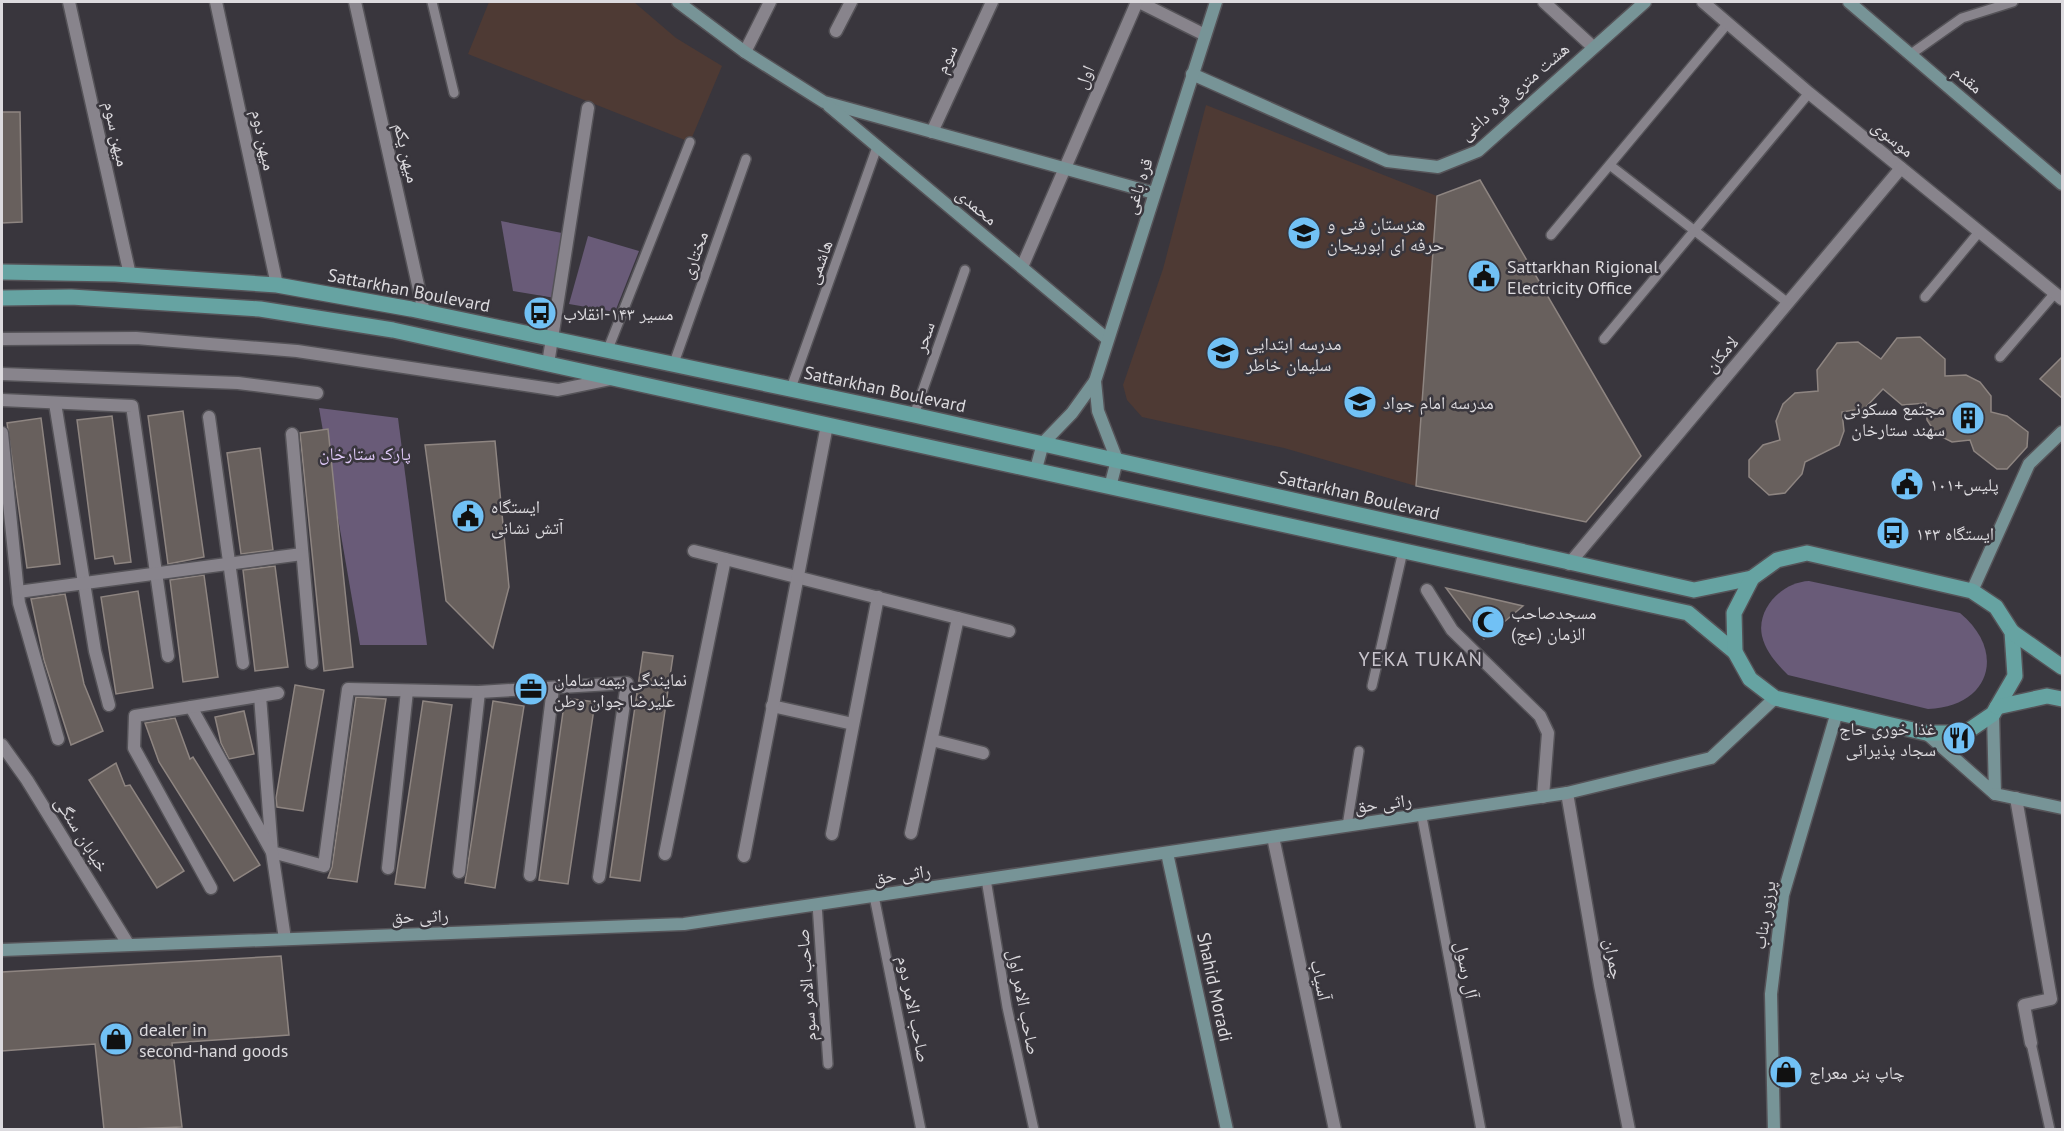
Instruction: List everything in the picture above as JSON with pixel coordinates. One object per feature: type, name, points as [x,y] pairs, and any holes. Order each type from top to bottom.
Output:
[{"type":"main road","name":"محمدی","points":[[678,2],[745,52],[824,102],[1106,338]]},
{"type":"main road","name":"قره باغی","points":[[1117,460],[1098,411],[1095,381],[1106,338],[1216,2]]},
{"type":"main road","name":"هشت متری قره داغی","points":[[1192,74],[1387,161],[1438,167],[1478,152],[1645,2]]},
{"type":"main road","name":"مقدم","points":[[1849,2],[2062,184]]},
{"type":"main road","name":"محمدی","points":[[824,102],[1155,193]]},
{"type":"main road","name":"Sattarkhan Boulevard","points":[[2,272],[130,275],[277,285],[424,312],[791,388],[1569,564],[1694,590],[1752,578]]},
{"type":"main road","points":[[2,298],[71,297],[260,309],[393,330],[1688,613],[1735,652],[1750,679],[1775,698],[1926,733],[1965,733],[1995,711],[2047,696],[2062,699]]},
{"type":"main road","name":"قره باغی","points":[[1042,443],[1072,413],[1095,381]]},
{"type":"main road","points":[[1972,591],[2029,464],[2062,432]]},
{"type":"main road","points":[[1036,469],[1042,443]]},
{"type":"main road","points":[[1110,487],[1117,460]]},
{"type":"main road","points":[[1735,652],[1734,614],[1752,578],[1777,560],[1808,554],[1972,591],[1996,607],[2012,632],[2062,667]]},
{"type":"main road","points":[[1995,794],[1995,711],[2015,676],[2012,632]]},
{"type":"main road","name":"راثی حق","points":[[2,950],[684,924],[1347,826],[1422,817],[1567,793],[1711,758],[1775,698]]},
{"type":"main road","name":"پرزور بناب","points":[[1774,1130],[1771,994],[1783,895],[1837,712]]},
{"type":"main road","points":[[1926,733],[1995,794],[2062,808]]},
{"type":"main road","name":"Shahid Moradi","points":[[1167,853],[1227,1130]]},
{"type":"street","name":"میهن سوم","points":[[69,2],[130,275]]},
{"type":"street","name":"میهن دوم","points":[[216,2],[277,285]]},
{"type":"street","name":"میهن یکم","points":[[355,2],[424,312]]},
{"type":"street","points":[[745,52],[770,2]]},
{"type":"street","points":[[836,31],[851,2]]},
{"type":"street","name":"سوم","points":[[932,132],[992,2]]},
{"type":"street","points":[[1138,2],[1205,34]]},
{"type":"street","name":"اول","points":[[1022,267],[1138,2]]},
{"type":"street","points":[[1544,2],[1593,47]]},
{"type":"street","name":"موسوی","points":[[1703,2],[1809,93],[2059,296]]},
{"type":"street","points":[[548,364],[588,108]]},
{"type":"street","name":"لامکان","points":[[1569,564],[1901,168]]},
{"type":"street","points":[[2,339],[136,338],[297,351],[558,390],[614,378]]},
{"type":"street","points":[[2,374],[238,383],[317,393]]},
{"type":"street","points":[[2,400],[132,406],[168,656]]},
{"type":"street","points":[[55,403],[94,651],[109,705]]},
{"type":"street","points":[[209,417],[243,663]]},
{"type":"street","points":[[744,856],[826,425]]},
{"type":"street","points":[[2,433],[18,592],[58,739]]},
{"type":"street","points":[[292,434],[312,663]]},
{"type":"street","points":[[694,551],[1009,631]]},
{"type":"street","points":[[18,592],[302,554]]},
{"type":"street","points":[[665,854],[725,559]]},
{"type":"street","points":[[1427,591],[1452,630],[1540,716],[1548,733],[1543,797]]},
{"type":"street","points":[[832,834],[878,597]]},
{"type":"street","points":[[911,833],[958,618]]},
{"type":"street","points":[[191,707],[272,852],[324,866],[348,689],[479,692],[627,684],[599,878]]},
{"type":"street","points":[[530,875],[553,688]]},
{"type":"street","points":[[388,868],[407,691]]},
{"type":"street","points":[[459,872],[479,692]]},
{"type":"street","points":[[212,888],[134,748],[135,716],[278,693]]},
{"type":"street","points":[[260,696],[272,852],[285,939]]},
{"type":"street","points":[[772,706],[853,724]]},
{"type":"street","points":[[932,740],[983,753]]},
{"type":"street","name":"خیابان سنگی","points":[[2,745],[64,838],[128,944]]},
{"type":"street","name":"چمران","points":[[1567,793],[1600,985],[1629,1130]]},
{"type":"street","points":[[2016,798],[2051,999],[2024,1005],[2031,1043]]},
{"type":"street","name":"آسیاب","points":[[1273,837],[1335,1130]]},
{"type":"lane","points":[[432,2],[454,93]]},
{"type":"lane","points":[[1911,54],[1962,18],[2013,2]]},
{"type":"lane","points":[[1551,236],[1728,23]]},
{"type":"lane","points":[[1604,339],[1809,93]]},
{"type":"lane","points":[[608,349],[690,142]]},
{"type":"lane","name":"هاشمی","points":[[791,388],[877,147]]},
{"type":"lane","name":"مختاری","points":[[674,363],[746,159]]},
{"type":"lane","points":[[1611,165],[1788,303]]},
{"type":"lane","points":[[1925,297],[1979,232]]},
{"type":"lane","name":"سحر","points":[[914,415],[964,270]]},
{"type":"lane","points":[[2000,357],[2059,296]]},
{"type":"lane","points":[[1372,686],[1403,551]]},
{"type":"lane","points":[[1347,826],[1359,750]]},
{"type":"lane","name":"آل رسول","points":[[1422,817],[1481,1130]]},
{"type":"lane","name":"صاحب الامر اول","points":[[986,879],[1007,1007],[1034,1130]]},
{"type":"lane","name":"صاحب الامر دوم","points":[[874,896],[921,1130]]},
{"type":"lane","name":"صاحب الامر سوم","points":[[817,904],[828,1064]]},
{"type":"lane","points":[[2031,1043],[2049,1130]]},
{"type":"shaded area","points":[[489,2],[634,2],[676,38],[722,66],[690,142],[468,54]]},
{"type":"shaded area","points":[[1206,105],[1437,196],[1416,486],[1284,448],[1142,417],[1127,400],[1123,385],[1163,269]]},
{"type":"green space","points":[[501,221],[562,233],[555,298],[513,291]]},
{"type":"green space","points":[[588,236],[639,251],[615,312],[569,304]]},
{"type":"green space","name":"پارک ستارخان","points":[[319,408],[398,418],[427,645],[360,645]]},
{"type":"green space","points":[[1809,581],[1960,613],[1975,628],[1984,644],[1987,660],[1985,675],[1978,688],[1966,699],[1949,706],[1928,709],[1788,675],[1766,647],[1761,626],[1763,616],[1767,607],[1781,591]]},
{"type":"building","points":[[2,112],[20,112],[22,222],[2,223]]},
{"type":"building","name":"Sattarkhan Rigional Electricity Office","points":[[1480,180],[1641,456],[1586,522],[1416,486],[1437,196]]},
{"type":"building","name":"مجتمع مسکونی سهند ستارخان","points":[[1920,337],[1945,359],[1945,376],[1966,375],[1980,382],[1991,396],[1991,412],[2007,416],[2028,432],[2027,447],[2007,469],[1997,469],[1974,451],[1970,440],[1952,442],[1936,434],[1927,420],[1926,403],[1902,405],[1883,389],[1865,408],[1842,412],[1844,431],[1839,445],[1805,462],[1802,474],[1785,493],[1769,495],[1749,477],[1749,460],[1763,445],[1780,440],[1776,421],[1783,404],[1795,393],[1818,391],[1817,370],[1837,343],[1858,342],[1881,359],[1897,338]]},
{"type":"building","points":[[2062,357],[2062,398],[2040,379]]},
{"type":"building","points":[[183,411],[204,557],[168,564],[148,416]]},
{"type":"building","points":[[112,416],[131,562],[115,564],[113,556],[95,559],[77,420]]},
{"type":"building","points":[[41,418],[60,564],[27,568],[7,423]]},
{"type":"building","points":[[328,429],[353,667],[324,671],[300,433]]},
{"type":"building","name":"ایستگاه آتش نشانی","points":[[495,441],[509,587],[493,648],[446,601],[425,445]]},
{"type":"building","points":[[260,448],[273,550],[241,554],[227,453]]},
{"type":"building","points":[[275,566],[288,667],[255,671],[243,570]]},
{"type":"building","points":[[204,575],[218,677],[183,682],[170,580]]},
{"type":"building","name":"مسجدصاحب الزمان (عج)","points":[[1446,588],[1523,606],[1484,639]]},
{"type":"building","points":[[138,591],[153,688],[116,694],[101,597]]},
{"type":"building","points":[[65,594],[84,684],[103,731],[71,745],[44,660],[31,599]]},
{"type":"building","points":[[643,652],[673,656],[640,881],[610,877]]},
{"type":"building","points":[[295,685],[324,690],[303,811],[277,807],[276,798]]},
{"type":"building","points":[[356,697],[386,699],[357,882],[328,878],[332,867]]},
{"type":"building","points":[[565,698],[595,702],[568,884],[539,880]]},
{"type":"building","points":[[423,701],[452,705],[425,888],[395,884]]},
{"type":"building","points":[[493,701],[524,706],[495,888],[465,883]]},
{"type":"building","points":[[244,711],[254,754],[229,759],[221,743],[215,717]]},
{"type":"building","points":[[175,718],[190,759],[193,757],[260,865],[234,881],[159,762],[145,723]]},
{"type":"building","points":[[116,763],[125,786],[130,785],[184,871],[157,888],[89,780]]},
{"type":"building","name":"dealer in second-hand goods","points":[[281,956],[289,1035],[172,1043],[182,1127],[104,1130],[95,1044],[2,1051],[2,972]]},
{"type":"place","name":"هنرستان فنی و حرفه ای ابوریحان","points":[[1304,233]]},
{"type":"place","name":"Sattarkhan Rigional Electricity Office","points":[[1484,276]]},
{"type":"place","name":"مسیر ۱۴۳-انقلاب","points":[[540,313]]},
{"type":"place","name":"مدرسه ابتدایی سلیمان خاطر","points":[[1223,353]]},
{"type":"place","name":"مدرسه امام جواد","points":[[1360,402]]},
{"type":"place","name":"مجتمع مسکونی سهند ستارخان","points":[[1968,418]]},
{"type":"place","name":"پلیس+۱۰۱","points":[[1907,484]]},
{"type":"place","name":"ایستگاه آتش نشانی","points":[[468,516]]},
{"type":"place","name":"ایستگاه ۱۴۳","points":[[1893,533]]},
{"type":"place","name":"مسجدصاحب الزمان (عج)","points":[[1488,622]]},
{"type":"place","name":"نمایندگی بیمه سامان علیرضا جوان وطن","points":[[531,689]]},
{"type":"place","name":"غذا خوری حاج سجاد پذیرائی","points":[[1959,738]]},
{"type":"place","name":"dealer in second-hand goods","points":[[116,1039]]},
{"type":"place","name":"چاپ بنر معراج","points":[[1786,1072]]},
{"type":"district","name":"YEKA TUKAN","points":[[1421,659]]}]
